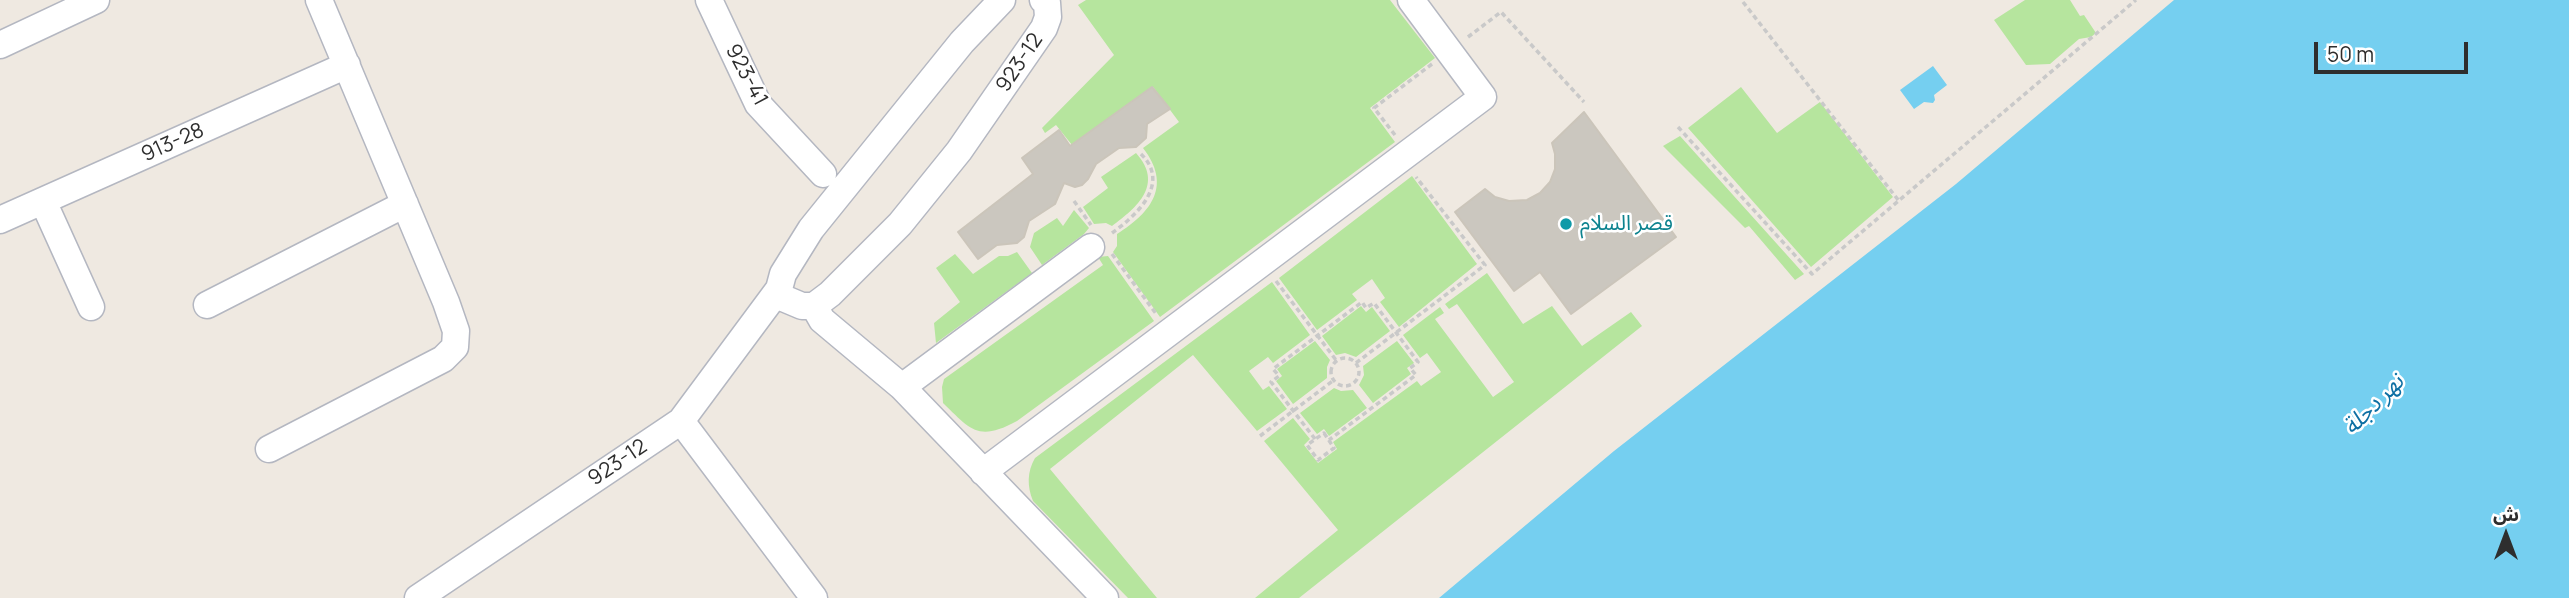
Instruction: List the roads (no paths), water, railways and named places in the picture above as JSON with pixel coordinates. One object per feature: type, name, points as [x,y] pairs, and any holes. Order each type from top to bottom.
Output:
[{"type":"street","points":[[0,45],[96,0]]},
{"type":"street","points":[[269,449],[443,359],[455,347],[456,331],[446,302],[319,0]]},
{"type":"street","name":"923-41","points":[[709,0],[758,104],[823,174]]},
{"type":"street","name":"923-12","points":[[418,598],[681,421],[779,289],[783,274],[811,229],[962,42],[1002,0]]},
{"type":"street","points":[[983,472],[1483,97],[1411,0]]},
{"type":"street","name":"923-12","points":[[814,306],[830,294],[900,224],[959,152],[1044,28],[1048,17],[1048,1]]},
{"type":"street","name":"913-28","points":[[0,220],[347,65]]},
{"type":"street","points":[[43,201],[91,307]]},
{"type":"street","points":[[207,305],[405,204]]},
{"type":"street","points":[[902,387],[1101,240]]},
{"type":"street","points":[[779,289],[783,298],[792,303],[814,306],[822,320],[902,387],[1105,598]]},
{"type":"street","points":[[681,421],[814,598]]},
{"type":"water","name":"نهر دجلة","points":[[2174,0],[2569,0],[2569,598],[1439,598],[1614,451],[1956,184]]},
{"type":"water","points":[[1933,66],[1947,85],[1934,95],[1933,103],[1924,102],[1914,109],[1900,90]]},
{"type":"place","name":"قصر السلام","points":[[1566,224]]}]
